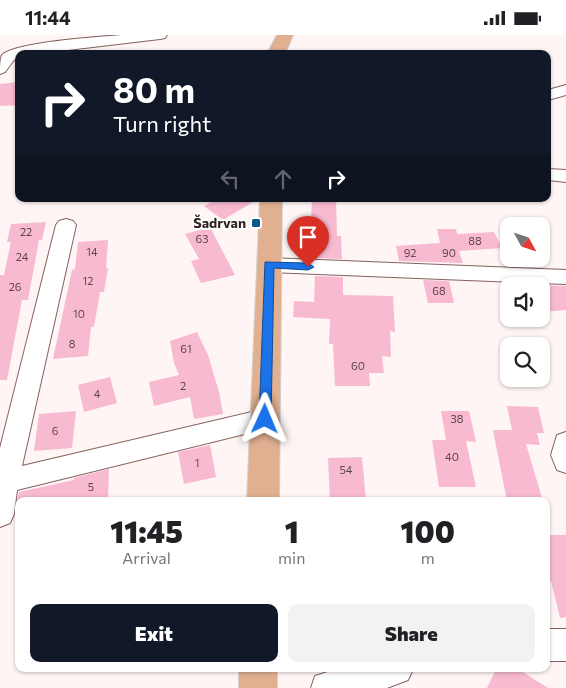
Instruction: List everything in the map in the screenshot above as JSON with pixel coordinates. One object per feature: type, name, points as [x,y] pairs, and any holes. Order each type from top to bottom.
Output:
[{"type":"main road","points":[[278,50],[284,35]]},
{"type":"main road","points":[[263,497],[271,202]]},
{"type":"main road","points":[[258,672],[258,688]]},
{"type":"street","points":[[28,50],[158,39]]},
{"type":"street","points":[[0,69],[8,57],[15,55]]},
{"type":"street","points":[[551,94],[566,90]]},
{"type":"street","points":[[551,175],[566,176]]},
{"type":"street","points":[[0,514],[2,483],[66,225]]},
{"type":"street","points":[[269,265],[566,277]]},
{"type":"street","points":[[2,483],[265,419]]},
{"type":"street","points":[[566,443],[564,455],[566,462]]},
{"type":"street","points":[[550,645],[566,645]]},
{"type":"street","points":[[327,688],[386,672]]},
{"type":"building","points":[[15,82],[15,105],[0,106],[0,84]]},
{"type":"building","points":[[211,202],[253,202],[223,220],[204,206]]},
{"type":"building","points":[[312,202],[336,202],[337,236],[341,236],[342,259],[316,258],[314,222],[311,222]]},
{"type":"building","points":[[46,222],[42,240],[39,240],[28,300],[22,300],[7,380],[0,380],[0,275],[4,275],[11,242],[7,242],[11,224]]},
{"type":"building","points":[[210,227],[235,275],[201,283],[191,261],[199,259],[185,234]]},
{"type":"building","points":[[437,229],[456,229],[457,234],[494,232],[500,248],[459,251],[463,263],[399,261],[396,246],[440,243]]},
{"type":"building","points":[[108,240],[106,268],[108,268],[104,292],[100,292],[94,327],[91,327],[88,356],[53,359],[72,270],[75,269],[78,242]]},
{"type":"building","points":[[315,276],[343,277],[343,295],[393,296],[395,332],[390,331],[391,357],[382,356],[384,373],[369,373],[370,386],[335,386],[333,344],[329,344],[330,319],[293,317],[294,301],[314,302]]},
{"type":"building","points":[[423,280],[449,281],[454,303],[428,303]]},
{"type":"building","points":[[550,285],[566,286],[566,310],[550,311]]},
{"type":"building","points":[[197,332],[208,355],[219,392],[223,414],[194,419],[190,397],[154,406],[149,382],[179,375],[174,363],[170,341]]},
{"type":"building","points":[[110,377],[117,403],[84,412],[78,385]]},
{"type":"building","points":[[507,406],[538,407],[544,433],[537,433],[540,445],[526,444],[542,497],[506,497],[493,430],[512,430]]},
{"type":"building","points":[[76,411],[72,448],[34,451],[39,414]]},
{"type":"building","points":[[441,411],[469,411],[476,442],[466,441],[476,487],[439,487],[432,440],[446,440]]},
{"type":"building","points":[[210,445],[216,477],[184,484],[178,452]]},
{"type":"building","points":[[362,457],[366,497],[330,497],[328,458]]},
{"type":"building","points":[[109,469],[108,497],[18,497],[19,492],[74,480],[74,478]]},
{"type":"building","points":[[550,535],[566,535],[566,617],[560,618],[551,581]]},
{"type":"building","points":[[495,672],[523,672],[548,688],[487,688]]},
{"type":"place","name":"Šadrvan","points":[[256,223]]},
{"type":"route","points":[[265,419],[269,265],[308,267]]}]
